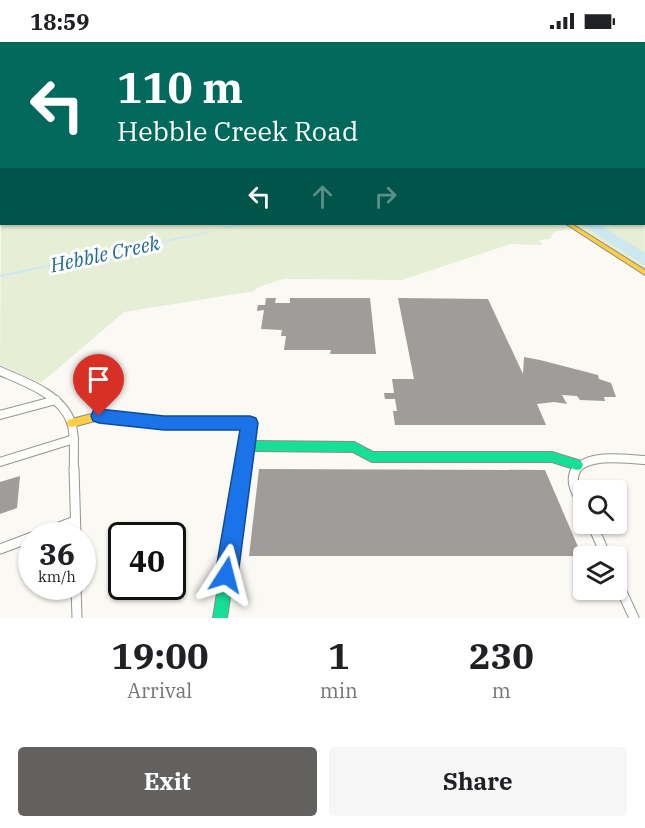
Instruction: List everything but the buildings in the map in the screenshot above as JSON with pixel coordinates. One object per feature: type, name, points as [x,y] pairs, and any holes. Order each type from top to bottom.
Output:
[{"type":"street","points":[[571,225],[645,273]]},
{"type":"street","points":[[0,371],[45,391],[56,400],[72,423],[75,521]]},
{"type":"street","points":[[0,415],[56,400]]},
{"type":"street","points":[[72,423],[99,416],[164,423],[250,423],[220,618]]},
{"type":"street","points":[[0,462],[74,439]]},
{"type":"street","points":[[246,446],[354,447],[372,457],[552,457],[577,465]]},
{"type":"street","points":[[573,480],[577,465],[587,460],[645,460]]},
{"type":"street","points":[[0,549],[18,542]]},
{"type":"street","points":[[76,600],[77,618]]},
{"type":"street","points":[[626,600],[634,618]]},
{"type":"green space","points":[[1,225],[645,225],[645,271],[578,227],[554,232],[550,239],[540,240],[542,245],[511,244],[402,280],[284,279],[256,288],[255,291],[124,312],[41,383],[0,365]]},
{"type":"water","points":[[583,225],[600,225],[645,253],[645,266]]},
{"type":"waterway","name":"Hebble Creek","points":[[225,228],[238,225]]},
{"type":"waterway","name":"Hebble Creek","points":[[65,262],[210,232]]},
{"type":"waterway","name":"Hebble Creek","points":[[0,276],[72,261]]},
{"type":"traffic: fast","points":[[246,446],[354,447],[372,457],[552,457],[577,465]]},
{"type":"traffic: fast","points":[[220,618],[243,468]]},
{"type":"traffic: slow","points":[[571,225],[645,273]]},
{"type":"traffic: slow","points":[[72,423],[99,416],[164,423],[250,423],[243,468]]},
{"type":"route","points":[[99,416],[164,423],[250,423],[226,575]]}]
